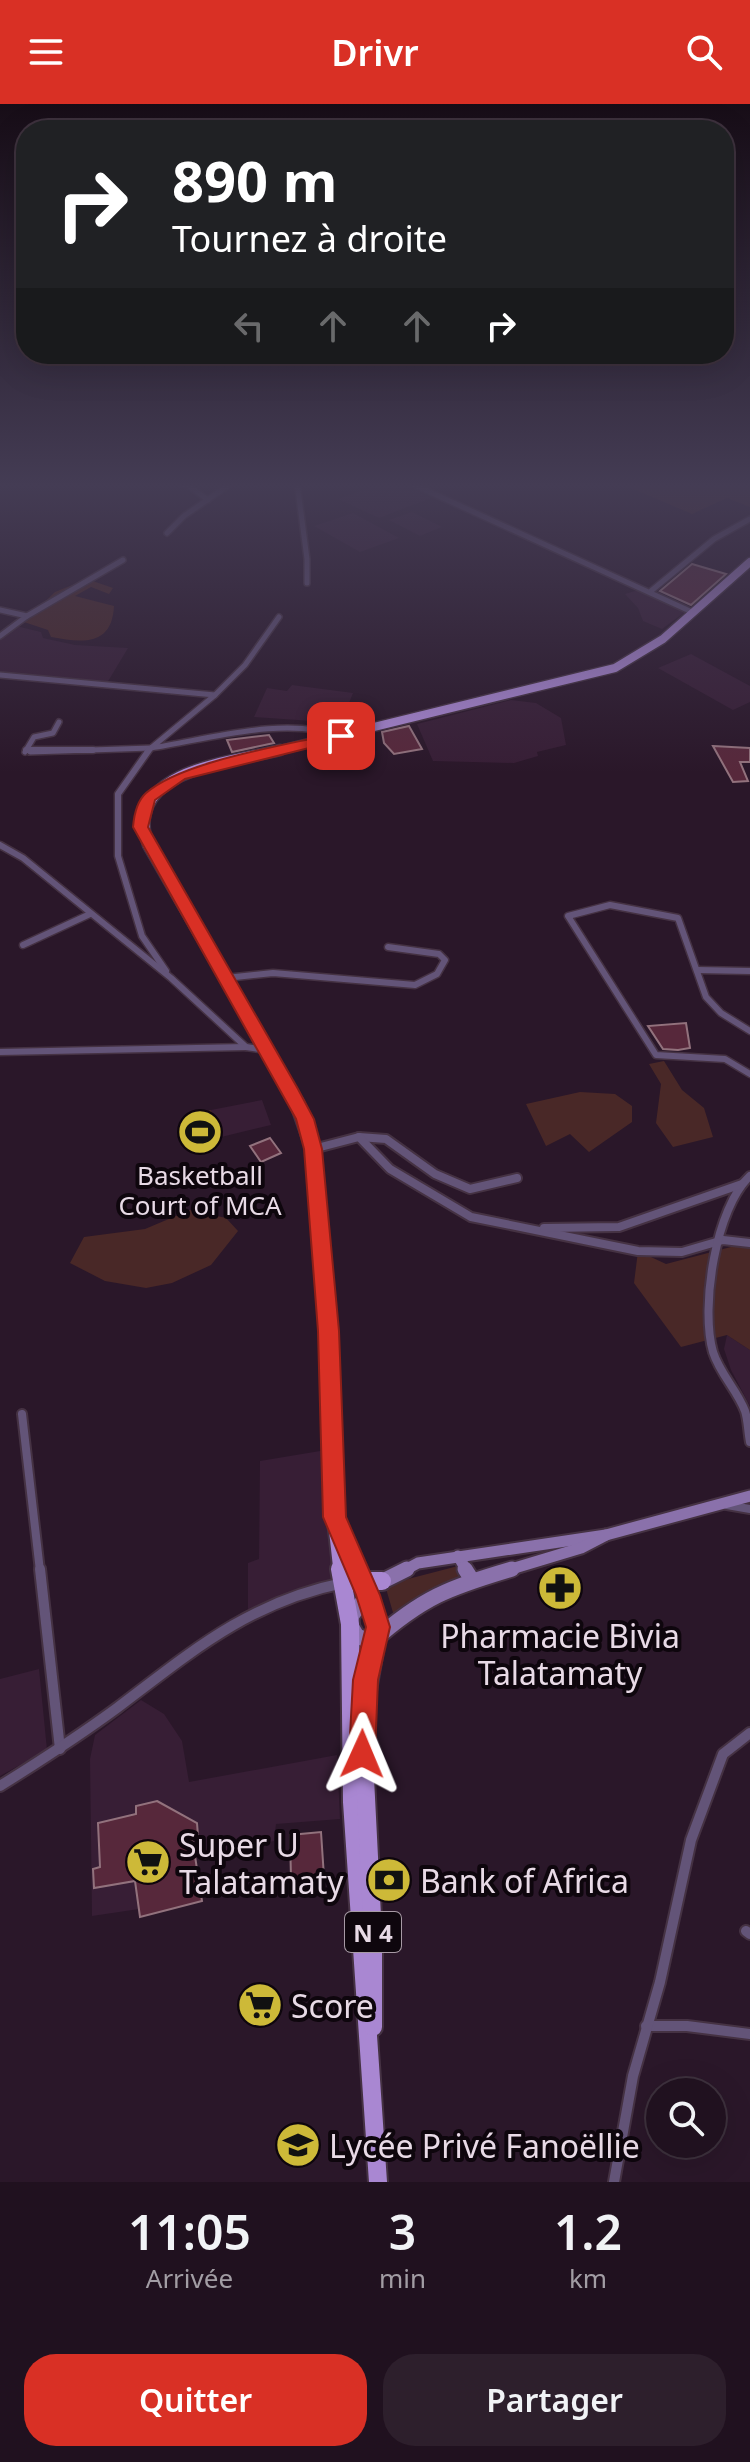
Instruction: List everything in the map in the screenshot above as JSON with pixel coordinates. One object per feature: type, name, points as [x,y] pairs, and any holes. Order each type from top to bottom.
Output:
[{"type":"main road","points":[[313,1149],[305,1119],[268,1050],[148,845],[140,827],[141,814],[149,797],[161,786],[189,773],[615,668],[646,651],[730,579]]},
{"type":"main road","name":"N 4","points":[[313,1149],[328,1331],[334,1517],[341,1584],[350,1624],[352,1802],[362,1987],[371,2065],[378,2182]]},
{"type":"main road","points":[[606,1535],[581,1548],[472,1580],[413,1606],[377,1640],[362,1640],[350,1624],[364,1588],[418,1563],[606,1535],[750,1496]]},
{"type":"main road","name":"N 4","points":[[334,1517],[378,1627],[366,1680],[362,1731],[375,1990],[371,2065]]},
{"type":"main road","points":[[458,1556],[472,1580]]},
{"type":"street","points":[[0,636],[27,616],[90,579]]},
{"type":"street","points":[[307,583],[308,579]]},
{"type":"street","points":[[624,579],[692,612]]},
{"type":"street","points":[[651,591],[666,579]]},
{"type":"street","points":[[0,610],[27,616]]},
{"type":"street","points":[[171,978],[142,936],[118,856],[118,794],[138,761],[245,665],[279,617]]},
{"type":"street","points":[[0,675],[148,686],[215,695]]},
{"type":"street","points":[[59,722],[53,733],[34,737],[25,752],[151,748],[301,727],[329,729],[341,736]]},
{"type":"street","points":[[0,845],[23,858],[171,978],[246,1047]]},
{"type":"street","points":[[750,1031],[714,1007],[703,992],[678,918],[610,905],[568,916],[656,1055],[725,1059],[750,1074]]},
{"type":"street","points":[[23,945],[90,914]]},
{"type":"street","points":[[226,978],[273,973],[415,985],[437,974],[445,960],[439,954],[388,947]]},
{"type":"street","points":[[697,970],[750,971]]},
{"type":"street","points":[[0,1052],[246,1047],[268,1050]]},
{"type":"street","points":[[313,1149],[359,1137],[386,1139],[435,1174],[470,1189],[517,1178]]},
{"type":"street","points":[[359,1137],[390,1169],[471,1217],[538,1228],[638,1251],[682,1252],[723,1240],[750,1243]]},
{"type":"street","points":[[750,1176],[735,1190],[724,1223],[723,1240],[708,1298],[712,1348],[721,1374],[745,1411],[750,1442]]},
{"type":"street","points":[[538,1228],[569,1225],[615,1228],[681,1207],[715,1188],[742,1184]]},
{"type":"street","points":[[22,1414],[60,1749]]},
{"type":"street","points":[[721,1504],[750,1509]]},
{"type":"street","points":[[0,1786],[60,1749],[171,1664],[248,1612],[307,1589],[341,1584],[364,1588]]},
{"type":"street","points":[[614,2182],[646,2026],[702,1805],[723,1754],[750,1733]]},
{"type":"street","points":[[646,2026],[687,2026],[750,2034]]},
{"type":"shaded area","points":[[87,579],[113,588],[109,594],[91,587],[75,596],[114,606],[108,629],[102,635],[84,640],[51,637],[48,630],[24,622],[55,592]]},
{"type":"shaded area","points":[[642,589],[685,612],[662,629],[643,621],[638,608],[625,594]]},
{"type":"shaded area","points":[[16,626],[41,632],[43,638],[75,645],[128,648],[107,683],[0,672],[0,636]]},
{"type":"shaded area","points":[[691,654],[750,686],[750,702],[733,710],[658,668]]},
{"type":"shaded area","points":[[292,685],[353,693],[341,723],[254,717],[267,688],[287,691]]},
{"type":"shaded area","points":[[511,700],[536,703],[561,718],[566,745],[537,752],[538,756],[514,763],[433,761],[417,724]]},
{"type":"shaded area","points":[[664,1061],[682,1090],[704,1108],[713,1137],[673,1147],[656,1123],[661,1084],[649,1064]]},
{"type":"shaded area","points":[[580,1092],[615,1094],[632,1106],[632,1122],[589,1152],[570,1134],[546,1146],[526,1104]]},
{"type":"shaded area","points":[[262,1100],[271,1125],[213,1139],[208,1126],[215,1123],[211,1110]]},
{"type":"shaded area","name":"Basketball Court of MCA","points":[[211,1110],[215,1123],[208,1126],[213,1139],[193,1145],[187,1118]]},
{"type":"shaded area","points":[[190,1210],[226,1218],[238,1231],[211,1265],[172,1283],[146,1288],[105,1281],[70,1263],[84,1237],[145,1229]]},
{"type":"shaded area","points":[[746,1243],[750,1249],[750,1350],[727,1335],[681,1347],[634,1283],[638,1251],[666,1264]]},
{"type":"shaded area","points":[[727,1335],[750,1350],[750,1406],[724,1349]]},
{"type":"shaded area","points":[[332,1449],[341,1584],[248,1612],[248,1563],[259,1559],[260,1461]]},
{"type":"shaded area","points":[[458,1566],[464,1582],[394,1616],[385,1585]]},
{"type":"shaded area","points":[[39,1669],[47,1750],[0,1776],[0,1679]]},
{"type":"shaded area","points":[[141,1700],[164,1714],[182,1741],[189,1782],[337,1755],[340,1819],[276,1824],[274,1841],[196,1857],[202,1901],[140,1917],[139,1909],[92,1916],[90,1759],[95,1735]]},
{"type":"building","points":[[674,579],[720,579],[691,605],[660,591]]},
{"type":"building","points":[[409,726],[422,749],[394,754],[384,743],[382,732]]},
{"type":"building","points":[[269,735],[274,743],[232,752],[227,740]]},
{"type":"building","points":[[713,746],[750,748],[750,762],[740,762],[748,781],[733,782]]},
{"type":"building","points":[[686,1023],[690,1048],[678,1050],[663,1049],[648,1026]]},
{"type":"building","points":[[270,1138],[281,1153],[261,1162],[250,1146]]},
{"type":"building","name":"Super U Talatamaty","points":[[157,1801],[197,1823],[198,1836],[192,1837],[202,1901],[140,1917],[135,1881],[94,1888],[93,1869],[100,1867],[98,1823],[136,1814],[136,1806]]},
{"type":"building","points":[[321,1832],[324,1877],[291,1879],[290,1835]]},
{"type":"place","name":"Basketball Court of MCA","points":[[200,1132]]},
{"type":"place","name":"Pharmacie Bivia Talatamaty","points":[[560,1588]]},
{"type":"place","name":"Super U Talatamaty","points":[[148,1862]]},
{"type":"place","name":"Bank of Africa","points":[[389,1880]]},
{"type":"place","name":"Score","points":[[260,2005]]},
{"type":"place","name":"Lycée Privé Fanoëllie","points":[[298,2145]]},
{"type":"route","points":[[341,736],[180,776],[149,797],[141,814],[140,827],[290,1089],[305,1119],[313,1149],[328,1331],[334,1517],[368,1595],[378,1627],[366,1680],[362,1754]]}]
